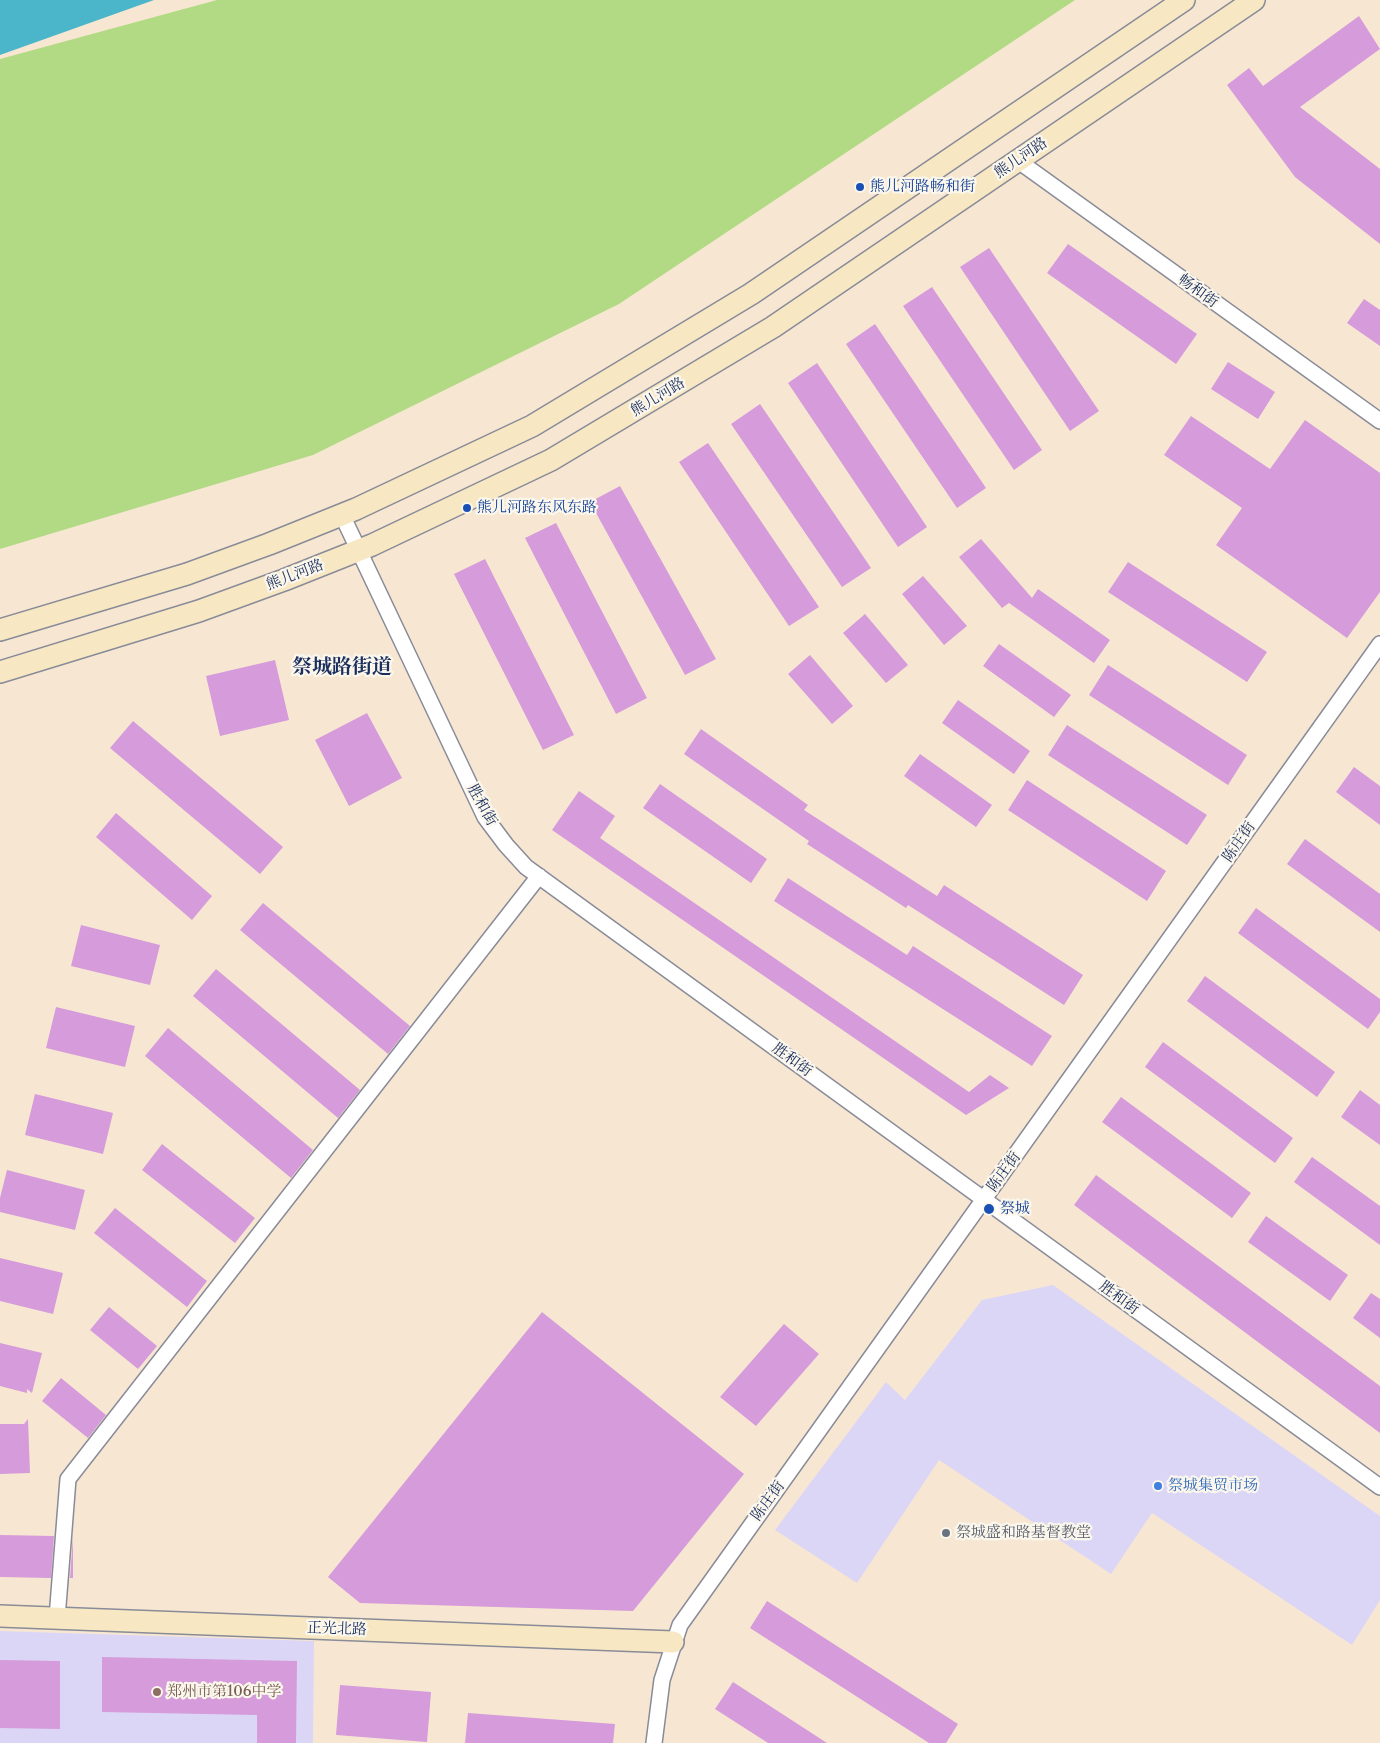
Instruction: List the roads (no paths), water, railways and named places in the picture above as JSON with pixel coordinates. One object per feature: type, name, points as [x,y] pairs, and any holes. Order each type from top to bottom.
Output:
[{"type":"street","points":[[0,630],[187,574],[342,515],[532,426],[751,294],[1184,0]]},
{"type":"street","name":"熊儿河路","points":[[0,672],[200,611],[358,550],[551,460],[636,412],[773,327],[1254,0]]},
{"type":"street","name":"畅和街","points":[[1017,160],[1380,421]]},
{"type":"street","name":"胜和街","points":[[342,515],[485,817],[506,846],[526,867],[1380,1487]]},
{"type":"street","name":"陈庄街","points":[[654,1743],[662,1680],[680,1625],[1380,644]]},
{"type":"street","points":[[58,1618],[68,1479],[539,876]]},
{"type":"street","name":"正光北路","points":[[0,1616],[673,1642]]},
{"type":"water","points":[[0,0],[154,0],[0,55]]},
{"type":"place","name":"熊儿河路畅和街","points":[[860,187]]},
{"type":"place","name":"熊儿河路东风东路","points":[[467,508]]},
{"type":"place","name":"祭城","points":[[989,1209]]},
{"type":"place","name":"祭城集贸市场","points":[[1158,1486]]},
{"type":"place","name":"祭城盛和路基督教堂","points":[[946,1533]]},
{"type":"place","name":"郑州市第106中学","points":[[157,1692]]},
{"type":"district","name":"祭城路街道","points":[[342,667]]}]
